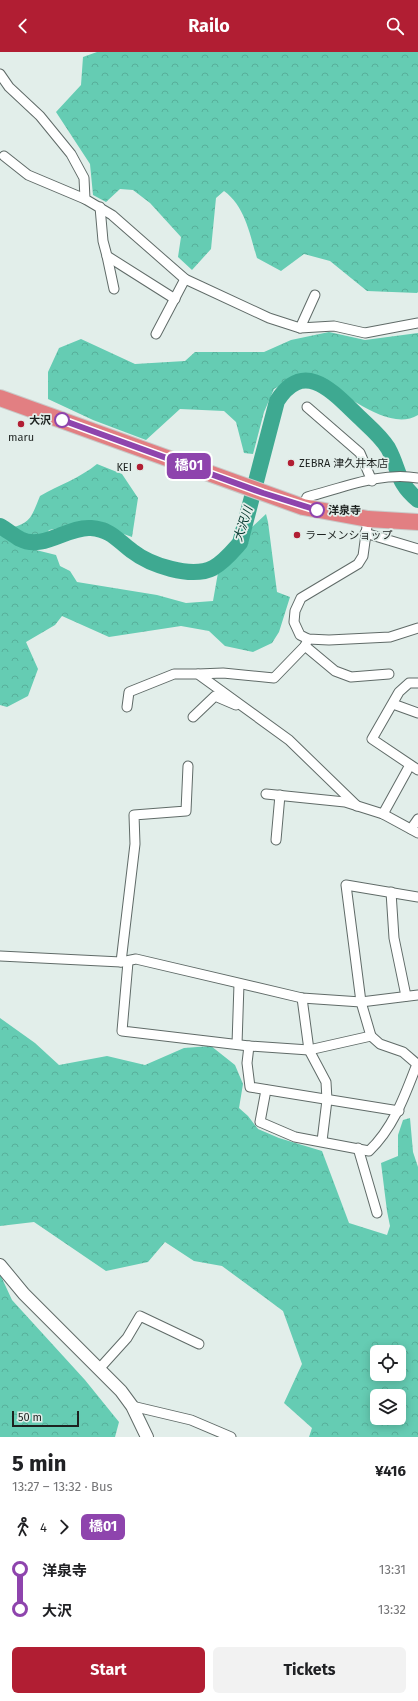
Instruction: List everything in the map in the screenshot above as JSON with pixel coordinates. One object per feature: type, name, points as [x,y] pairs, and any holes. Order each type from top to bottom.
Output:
[{"type":"highway","points":[[0,398],[303,507],[367,526],[418,522]]},
{"type":"street","points":[[0,74],[9,87],[40,116],[71,154],[84,178],[84,198]]},
{"type":"street","points":[[4,156],[28,175],[84,198],[100,207],[122,223],[186,279],[269,318],[300,328],[334,326],[365,333],[418,323]]},
{"type":"street","points":[[100,207],[103,241],[114,289]]},
{"type":"street","points":[[107,256],[175,299]]},
{"type":"street","points":[[156,334],[186,279]]},
{"type":"street","points":[[300,328],[315,295]]},
{"type":"street","points":[[307,406],[360,453],[372,481]]},
{"type":"street","points":[[303,507],[307,497],[387,478],[404,476],[418,478]]},
{"type":"street","points":[[390,674],[351,677],[335,670],[300,635],[294,622],[295,611],[301,598],[358,564],[363,556],[367,526],[418,549]]},
{"type":"street","points":[[127,707],[129,692],[174,674],[223,673],[274,678],[306,642],[390,637],[418,628]]},
{"type":"street","points":[[198,674],[289,740],[357,806]]},
{"type":"street","points":[[382,814],[414,768],[372,739],[399,692],[409,683],[418,683]]},
{"type":"street","points":[[193,718],[215,696],[238,706],[243,706]]},
{"type":"street","points":[[393,704],[418,713]]},
{"type":"street","points":[[188,766],[186,811],[134,815],[135,844],[125,962],[122,1031],[249,1046],[309,1050],[371,1036]]},
{"type":"street","points":[[266,794],[345,802],[382,814],[414,831],[418,819]]},
{"type":"street","points":[[276,840],[280,795]]},
{"type":"street","points":[[266,1090],[260,1122],[294,1137],[322,1141],[369,1151],[381,1140],[399,1111],[417,1064],[403,1052],[380,1044],[371,1036],[361,1002],[346,885],[418,897]]},
{"type":"street","points":[[391,892],[394,938],[406,996]]},
{"type":"street","points":[[0,956],[125,962],[136,959],[302,998],[361,1002],[418,995]]},
{"type":"street","points":[[237,1044],[239,984]]},
{"type":"street","points":[[302,998],[309,1050],[326,1082],[327,1100],[322,1141]]},
{"type":"street","points":[[249,1046],[247,1063],[250,1087],[399,1111]]},
{"type":"street","points":[[358,1148],[377,1213]]},
{"type":"street","points":[[0,1264],[24,1294],[121,1391],[132,1406],[147,1437]]},
{"type":"street","points":[[99,1369],[127,1338],[140,1316],[199,1344]]},
{"type":"street","points":[[132,1406],[191,1420],[232,1437]]},
{"type":"green space","points":[[97,52],[418,52],[418,292],[367,291],[330,261],[304,254],[281,271],[257,258],[242,213],[231,197],[224,191],[216,198],[211,249],[192,270],[178,257],[181,237],[150,203],[133,190],[120,189],[106,202],[93,195],[90,164],[56,112],[81,85],[83,57]]},
{"type":"green space","points":[[329,332],[365,340],[418,333],[418,415],[406,419],[393,419],[380,415],[366,408],[317,380],[296,378],[274,389],[264,412],[253,454],[244,453],[236,422],[224,411],[180,409],[146,440],[93,420],[48,399],[48,372],[59,348],[81,339],[135,364],[185,361],[195,352],[264,352],[291,340]]},
{"type":"green space","points":[[97,464],[122,474],[138,498],[132,537],[90,522],[49,530],[36,550],[56,555],[60,566],[70,571],[77,582],[157,595],[186,603],[213,601],[219,567],[251,528],[266,514],[277,592],[290,597],[279,632],[272,643],[253,652],[225,646],[209,631],[181,626],[109,637],[62,616],[55,625],[26,642],[38,669],[28,696],[7,707],[0,705],[0,531],[17,526],[27,521],[40,496],[77,477]]},
{"type":"green space","points":[[0,1018],[35,1043],[59,1065],[107,1056],[145,1065],[184,1048],[211,1046],[235,1065],[243,1084],[239,1108],[248,1116],[258,1129],[279,1138],[322,1151],[349,1223],[387,1235],[390,1226],[381,1163],[398,1156],[398,1135],[403,1120],[410,1118],[413,1152],[418,1167],[418,1437],[309,1437],[312,1428],[284,1403],[302,1364],[283,1311],[222,1266],[194,1261],[165,1242],[148,1262],[106,1271],[34,1222],[0,1226]]},
{"type":"green space","points":[[0,1274],[12,1300],[85,1380],[119,1422],[115,1437],[0,1437]]},
{"type":"waterway","name":"大沢川","points":[[0,526],[20,539],[29,542],[47,540],[82,528],[98,529],[114,536],[132,551],[149,561],[171,569],[194,572],[213,568],[224,560],[240,543],[277,401],[287,389],[297,382],[308,381],[318,383],[328,389],[377,434],[388,448],[402,481],[411,494],[418,500]]},
{"type":"bus line","name":"橋01","points":[[62,420],[263,493],[303,507],[317,510]]},
{"type":"place","name":"大沢","points":[[62,420]]},
{"type":"place","name":"maru","points":[[21,424]]},
{"type":"place","name":"ZEBRA 津久井本店","points":[[291,463]]},
{"type":"place","name":"KEI","points":[[140,467]]},
{"type":"place","name":"洋泉寺","points":[[317,510]]},
{"type":"place","name":"ラーメンショップ","points":[[297,535]]}]
